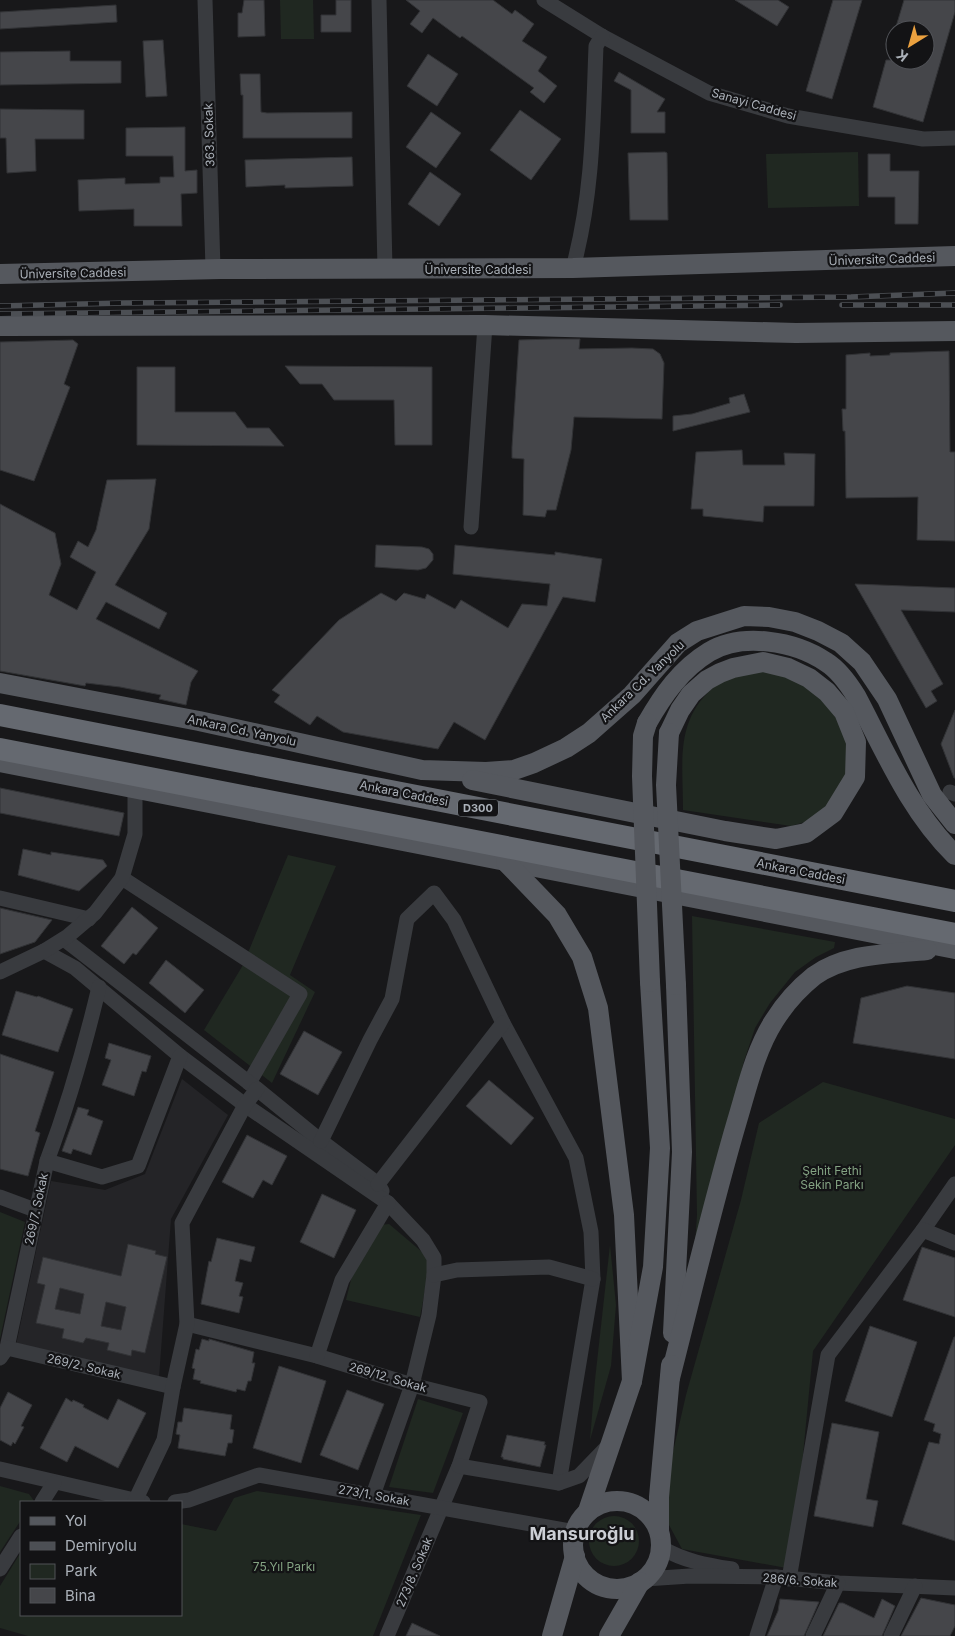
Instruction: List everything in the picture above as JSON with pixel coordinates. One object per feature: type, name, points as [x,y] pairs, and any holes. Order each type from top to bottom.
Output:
[{"type":"highway","name":"Ankara Caddesi","points":[[0,715],[955,901]]},
{"type":"highway","points":[[0,749],[952,944]]},
{"type":"main road","name":"Üniversite Caddesi","points":[[0,274],[217,269],[574,268],[955,256]]},
{"type":"main road","points":[[0,326],[485,326],[796,333],[955,331]]},
{"type":"main road","name":"Ankara Cd. Yanyolu","points":[[0,683],[199,721],[422,770],[486,772],[514,770],[566,748],[589,732],[632,695],[678,643],[697,631],[744,616],[769,617],[794,622],[818,631],[841,644],[862,662],[887,699],[932,795],[955,824]]},
{"type":"main road","points":[[588,1511],[632,1380],[653,1267],[660,1148],[650,982],[642,776],[643,736],[646,723],[667,690],[689,666],[711,651],[737,643],[765,641],[808,652],[827,662],[844,678],[856,696],[920,815],[943,844],[955,855]]},
{"type":"main road","points":[[422,770],[715,829],[776,839],[806,833],[833,814],[855,777],[856,742],[844,712],[827,692],[809,678],[788,668],[763,662],[733,668],[707,680],[691,694],[680,710],[670,732],[666,786],[676,985],[682,1152],[670,1378],[659,1497],[660,1539],[658,1560],[653,1570],[635,1586],[610,1588],[598,1584],[588,1577],[580,1567],[575,1556],[573,1544],[575,1532],[580,1521],[588,1511],[599,1504],[610,1501],[634,1504],[645,1510],[653,1519],[660,1539]]},
{"type":"main road","points":[[0,762],[506,862],[952,944]]},
{"type":"main road","points":[[506,862],[557,915],[582,957],[598,1008],[624,1215],[632,1380]]},
{"type":"main road","points":[[670,1378],[730,1145],[754,1065],[774,1022],[792,998],[814,977],[836,963],[952,944]]},
{"type":"main road","points":[[552,1636],[575,1556]]},
{"type":"main road","points":[[609,1636],[642,1581]]},
{"type":"street","name":"363. Sokak","points":[[205,0],[217,269]]},
{"type":"street","points":[[212,0],[217,269]]},
{"type":"street","points":[[379,0],[384,269]]},
{"type":"street","name":"Sanayi Caddesi","points":[[544,0],[602,36],[710,93],[779,113],[923,139],[955,138]]},
{"type":"street","points":[[574,268],[588,193],[592,154],[596,46],[602,36]]},
{"type":"street","points":[[471,527],[485,326]]},
{"type":"street","points":[[0,972],[64,939],[89,918],[122,878],[135,834],[135,788]]},
{"type":"street","points":[[0,1469],[54,1483],[139,1501],[164,1440],[173,1386],[187,1324],[182,1223],[245,1105],[300,994],[122,878]]},
{"type":"street","points":[[320,1141],[392,999],[407,920],[434,893],[454,920],[503,1022],[576,1158],[591,1232],[593,1279],[559,1483]]},
{"type":"street","points":[[0,898],[89,918]]},
{"type":"street","points":[[64,939],[253,1086],[320,1141],[378,1184],[388,1203]]},
{"type":"street","points":[[44,951],[75,968],[180,1056],[245,1105],[388,1203],[423,1240],[434,1258],[429,1315],[412,1385],[373,1495]]},
{"type":"street","points":[[46,1162],[60,1124],[93,1014],[98,988]]},
{"type":"street","points":[[378,1184],[503,1022]]},
{"type":"street","name":"269/7. Sokak","points":[[4,1353],[46,1162],[102,1177],[138,1166],[180,1056]]},
{"type":"street","points":[[757,1636],[782,1578],[828,1355],[923,1230],[955,1184]]},
{"type":"street","points":[[0,1198],[35,1210]]},
{"type":"street","points":[[317,1356],[342,1280],[388,1203]]},
{"type":"street","points":[[923,1230],[955,1243]]},
{"type":"street","points":[[434,1275],[457,1270],[549,1267],[593,1279]]},
{"type":"street","name":"269/12. Sokak","points":[[187,1324],[317,1356],[412,1385],[480,1402],[459,1466],[441,1507]]},
{"type":"street","name":"269/2. Sokak","points":[[4,1353],[173,1386]]},
{"type":"street","points":[[459,1466],[559,1483],[579,1476],[611,1443]]},
{"type":"street","name":"273/1. Sokak","points":[[182,1501],[259,1475],[575,1532]]},
{"type":"street","points":[[43,1501],[54,1483]]},
{"type":"street","name":"273/8. Sokak","points":[[387,1636],[441,1507]]},
{"type":"street","points":[[0,1569],[20,1538]]},
{"type":"street","points":[[660,1539],[674,1555],[690,1561],[782,1578]]},
{"type":"street","name":"286/6. Sokak","points":[[642,1581],[690,1576],[782,1578],[838,1583],[955,1588]]},
{"type":"street","points":[[812,1636],[838,1583]]},
{"type":"street","points":[[891,1636],[915,1586]]},
{"type":"shaded area","points":[[182,1079],[228,1115],[171,1219],[159,1377],[16,1345],[51,1181],[105,1190],[145,1174]]},
{"type":"green space","points":[[280,0],[313,0],[314,39],[281,39]]},
{"type":"green space","points":[[858,152],[859,206],[768,208],[766,154]]},
{"type":"green space","points":[[755,669],[779,671],[828,701],[843,731],[851,755],[847,777],[835,799],[812,820],[791,826],[683,810],[682,774],[684,740],[694,710],[719,683]]},
{"type":"green space","points":[[288,855],[336,866],[290,975],[315,992],[272,1083],[204,1030],[243,965]]},
{"type":"green space","points":[[692,916],[835,942],[834,948],[816,957],[795,972],[770,1003],[755,1028],[744,1061],[693,1273],[697,1215]]},
{"type":"green space","name":"Şehit Fethi Sekin Parkı","points":[[823,1082],[955,1119],[955,1145],[813,1351],[792,1569],[682,1549],[669,1525],[667,1478],[686,1395],[741,1200],[759,1123]]},
{"type":"green space","points":[[0,1212],[25,1222],[0,1339]]},
{"type":"green space","points":[[389,1224],[428,1257],[428,1274],[420,1317],[346,1300],[352,1276],[380,1225]]},
{"type":"green space","points":[[610,1245],[616,1305],[611,1366],[590,1440],[595,1380]]},
{"type":"green space","points":[[418,1399],[463,1413],[433,1493],[389,1487]]},
{"type":"green space","points":[[0,1486],[29,1494],[34,1501],[20,1501],[20,1522],[0,1552]]},
{"type":"green space","name":"75.Yıl Parkı","points":[[257,1491],[421,1515],[373,1636],[28,1636],[0,1628],[0,1586],[20,1554],[20,1616],[182,1616],[182,1524],[216,1531],[234,1498]]},
{"type":"green space","points":[[614,1516],[628,1520],[635,1527],[639,1541],[635,1555],[628,1562],[614,1566],[600,1562],[593,1555],[589,1541],[593,1527],[600,1520]]},
{"type":"building","points":[[244,0],[264,0],[265,36],[238,37],[238,13],[242,13]]},
{"type":"building","points":[[336,0],[351,0],[351,32],[321,32],[321,15],[336,15]]},
{"type":"building","points":[[406,0],[493,0],[512,14],[515,10],[534,24],[522,41],[547,57],[538,71],[557,86],[544,103],[530,92],[534,88],[462,36],[460,38],[433,18],[422,33],[410,24],[420,11]]},
{"type":"building","points":[[735,0],[778,0],[789,7],[777,26]]},
{"type":"building","points":[[833,0],[862,0],[832,99],[806,91]]},
{"type":"building","points":[[904,0],[955,0],[955,12],[923,122],[873,107],[885,64],[885,70],[935,70],[935,20],[898,20]]},
{"type":"building","points":[[116,5],[117,22],[0,29],[0,12]]},
{"type":"building","points":[[163,40],[167,96],[146,97],[143,41]]},
{"type":"building","points":[[70,51],[70,61],[121,61],[121,83],[0,85],[0,52]]},
{"type":"building","points":[[428,54],[458,74],[437,106],[407,86]]},
{"type":"building","points":[[619,72],[665,99],[657,112],[665,112],[665,133],[631,133],[631,90],[614,81]]},
{"type":"building","points":[[240,74],[260,74],[261,112],[352,112],[352,138],[243,138],[243,95],[241,95]]},
{"type":"building","points":[[0,109],[84,110],[84,139],[35,139],[36,171],[7,173],[6,138],[0,138]]},
{"type":"building","points":[[520,110],[561,139],[531,180],[490,150]]},
{"type":"building","points":[[431,112],[461,133],[436,168],[406,147]]},
{"type":"building","points":[[185,127],[185,171],[197,170],[197,193],[181,194],[182,226],[134,226],[134,209],[79,211],[78,180],[125,178],[125,184],[160,183],[160,177],[174,177],[173,156],[126,156],[126,128]]},
{"type":"building","points":[[628,153],[667,153],[668,220],[630,220]]},
{"type":"building","points":[[868,154],[890,154],[890,171],[919,171],[918,224],[895,224],[895,197],[868,197]]},
{"type":"building","points":[[352,157],[353,186],[285,188],[285,185],[246,187],[245,160]]},
{"type":"building","points":[[430,172],[461,194],[439,226],[408,204]]},
{"type":"building","points":[[580,339],[579,349],[653,349],[660,354],[664,363],[662,419],[574,417],[571,450],[556,510],[547,510],[545,517],[523,515],[524,459],[512,458],[519,340]]},
{"type":"building","points":[[73,340],[78,344],[64,384],[70,387],[34,481],[0,470],[0,342]]},
{"type":"building","points":[[949,351],[950,452],[955,452],[955,541],[917,540],[918,497],[846,498],[845,431],[843,431],[842,409],[846,409],[846,355],[870,353],[870,356],[890,355],[890,353]]},
{"type":"building","points":[[285,366],[432,367],[432,445],[395,445],[394,400],[334,400],[322,384],[300,384]]},
{"type":"building","points":[[137,367],[175,367],[175,412],[235,412],[247,428],[269,428],[284,446],[137,445]]},
{"type":"building","points":[[744,394],[750,412],[673,431],[673,416],[692,414],[730,403],[729,398]]},
{"type":"building","points":[[742,450],[743,465],[785,465],[784,453],[815,454],[814,506],[764,506],[763,522],[703,516],[703,509],[691,509],[696,452]]},
{"type":"building","points":[[156,479],[149,529],[115,585],[167,613],[159,629],[106,602],[96,619],[198,671],[191,682],[186,705],[159,699],[161,695],[120,687],[86,683],[85,686],[0,671],[0,504],[55,533],[61,564],[49,595],[77,610],[96,572],[70,557],[78,541],[88,547],[96,530],[107,480]]},
{"type":"building","points":[[376,545],[422,547],[429,549],[433,554],[433,560],[426,568],[418,570],[375,567]]},
{"type":"building","points":[[455,545],[555,555],[555,552],[602,559],[595,602],[563,597],[485,740],[454,722],[438,749],[343,732],[317,716],[310,725],[274,702],[280,695],[272,690],[339,620],[381,593],[396,601],[404,593],[425,599],[427,594],[455,609],[461,600],[508,628],[522,604],[547,606],[550,584],[453,574]]},
{"type":"building","points":[[855,584],[955,588],[955,612],[901,610],[943,684],[931,691],[937,701],[926,708]]},
{"type":"building","points":[[955,710],[955,778],[954,778],[941,744]]},
{"type":"building","points":[[0,788],[124,813],[119,836],[0,813]]},
{"type":"building","points":[[23,849],[51,855],[51,852],[103,860],[107,866],[79,891],[18,875]]},
{"type":"building","points":[[132,907],[158,928],[136,955],[133,953],[124,964],[101,946]]},
{"type":"building","points":[[0,908],[52,920],[35,942],[0,954]]},
{"type":"building","points":[[166,960],[204,990],[185,1013],[149,983]]},
{"type":"building","points":[[907,986],[955,993],[955,1059],[853,1043],[861,998]]},
{"type":"building","points":[[16,991],[38,996],[73,1009],[58,1052],[2,1035]]},
{"type":"building","points":[[304,1031],[342,1052],[318,1095],[280,1074]]},
{"type":"building","points":[[109,1043],[151,1056],[146,1072],[142,1071],[134,1096],[102,1085],[111,1060],[105,1058]]},
{"type":"building","points":[[0,1054],[54,1072],[35,1131],[40,1133],[28,1176],[0,1169]]},
{"type":"building","points":[[489,1080],[534,1118],[511,1145],[466,1106]]},
{"type":"building","points":[[78,1107],[89,1110],[87,1115],[103,1121],[91,1155],[73,1149],[71,1154],[62,1151]]},
{"type":"building","points":[[247,1135],[287,1156],[272,1185],[263,1180],[253,1198],[222,1182]]},
{"type":"building","points":[[322,1194],[356,1210],[334,1258],[300,1242]]},
{"type":"building","points":[[217,1238],[255,1247],[251,1262],[240,1259],[235,1281],[243,1283],[239,1296],[243,1297],[239,1313],[201,1304],[209,1261],[211,1262]]},
{"type":"building","points":[[128,1244],[156,1251],[155,1254],[167,1257],[145,1353],[132,1350],[131,1356],[107,1350],[109,1343],[86,1338],[83,1343],[62,1338],[64,1329],[36,1323],[45,1285],[37,1283],[43,1257],[121,1276]],"holes":[[[60,1288],[84,1294],[80,1314],[55,1309]],[[106,1302],[126,1307],[121,1330],[101,1326]]]},
{"type":"building","points":[[922,1247],[955,1258],[955,1317],[903,1300]]},
{"type":"building","points":[[870,1326],[917,1342],[892,1417],[845,1401]]},
{"type":"building","points":[[954,1337],[955,1541],[902,1524],[929,1442],[939,1444],[941,1434],[933,1431],[935,1424],[924,1420]]},
{"type":"building","points":[[202,1339],[209,1341],[209,1339],[254,1352],[252,1363],[255,1363],[251,1381],[248,1381],[245,1391],[237,1389],[236,1392],[200,1383],[201,1381],[193,1379],[195,1369],[192,1368],[196,1349],[199,1350]]},
{"type":"building","points":[[279,1366],[326,1381],[301,1463],[253,1448]]},
{"type":"building","points":[[347,1390],[384,1404],[358,1470],[320,1455]]},
{"type":"building","points":[[8,1392],[32,1405],[21,1426],[24,1427],[15,1444],[13,1442],[11,1446],[0,1440],[0,1408]]},
{"type":"building","points":[[66,1398],[72,1402],[73,1400],[84,1405],[83,1407],[108,1420],[118,1399],[146,1413],[118,1468],[75,1446],[67,1462],[40,1448]]},
{"type":"building","points":[[184,1408],[232,1415],[230,1429],[234,1430],[232,1443],[228,1443],[225,1456],[178,1448],[180,1435],[176,1434],[178,1422],[182,1422]]},
{"type":"building","points":[[832,1423],[879,1432],[866,1499],[878,1501],[873,1527],[814,1516]]},
{"type":"building","points":[[507,1435],[545,1442],[544,1445],[546,1445],[540,1467],[503,1459],[501,1457]]},
{"type":"building","points":[[921,1598],[955,1605],[955,1626],[950,1636],[901,1636]]},
{"type":"building","points":[[780,1599],[819,1602],[804,1636],[767,1636],[778,1611]]},
{"type":"building","points":[[882,1599],[895,1606],[882,1636],[823,1636],[839,1603],[843,1603],[874,1618]]},
{"type":"building","points":[[412,1623],[440,1636],[406,1636]]},
{"type":"railway","points":[[0,306],[124,303],[851,297],[955,293]]},
{"type":"railway","points":[[0,314],[780,305]]},
{"type":"railway","points":[[842,305],[955,305]]},
{"type":"district","name":"Mansuroğlu","points":[[582,1533]]}]
